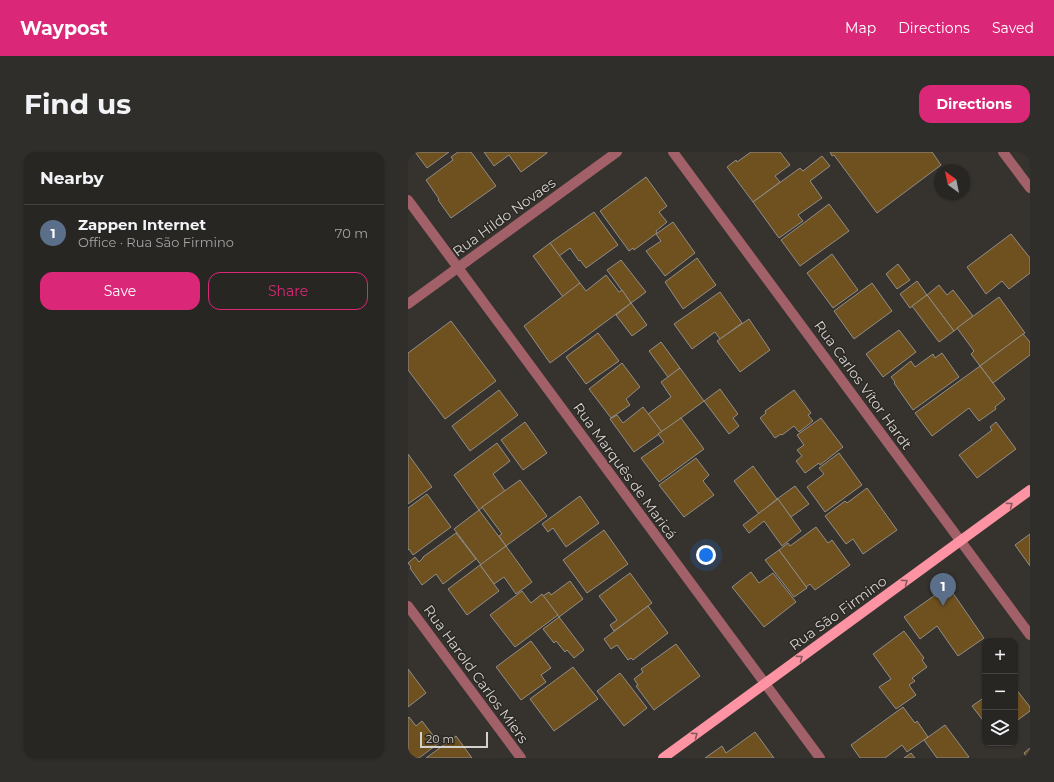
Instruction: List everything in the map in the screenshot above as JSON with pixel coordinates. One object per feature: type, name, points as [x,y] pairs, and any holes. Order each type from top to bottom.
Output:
[{"type":"main road","name":"Rua São Firmino","points":[[663,758],[1030,490]]},
{"type":"street","name":"Rua Hildo Novaes","points":[[408,304],[617,152]]},
{"type":"street","name":"Rua Carlos Vítor Hardt","points":[[673,152],[1030,635]]},
{"type":"street","points":[[1003,152],[1030,188]]},
{"type":"street","name":"Rua Marquês de Maricá","points":[[408,200],[820,758]]},
{"type":"street","name":"Rua Harold Carlos Miers","points":[[408,606],[521,758]]},
{"type":"building","points":[[415,152],[449,152],[427,168]]},
{"type":"building","points":[[458,152],[471,152],[496,186],[451,218],[426,180],[453,160],[451,157]]},
{"type":"building","points":[[484,152],[547,153],[521,172],[509,155],[494,166]]},
{"type":"building","points":[[751,152],[780,152],[790,165],[775,176],[780,182],[753,202],[727,167]]},
{"type":"building","points":[[830,152],[932,152],[940,164],[934,164],[934,170],[877,213],[834,155],[832,156]]},
{"type":"building","points":[[822,156],[830,166],[810,181],[822,198],[798,215],[803,221],[779,238],[753,202],[800,168],[803,171]]},
{"type":"building","points":[[646,177],[667,206],[659,212],[667,222],[656,231],[657,233],[634,250],[633,248],[629,251],[600,211]]},
{"type":"building","points":[[829,204],[849,231],[800,266],[781,240]]},
{"type":"building","points":[[594,212],[618,245],[586,268],[570,248],[559,256],[550,243]]},
{"type":"building","points":[[673,222],[695,253],[665,276],[646,251],[661,241],[656,234]]},
{"type":"building","points":[[1011,234],[1030,258],[1030,273],[1009,289],[1002,281],[986,294],[967,267]]},
{"type":"building","points":[[550,243],[580,283],[563,297],[533,256]]},
{"type":"building","points":[[832,254],[858,290],[833,308],[807,273]]},
{"type":"building","points":[[697,258],[716,285],[683,309],[665,282]]},
{"type":"building","points":[[621,260],[646,292],[631,303],[607,270]]},
{"type":"building","points":[[898,264],[910,280],[897,289],[886,274]]},
{"type":"building","points":[[606,275],[619,292],[622,290],[631,303],[550,363],[524,326],[580,283],[586,291]]},
{"type":"building","points":[[917,281],[927,295],[910,308],[900,294]]},
{"type":"building","points":[[872,283],[892,311],[854,339],[834,311]]},
{"type":"building","points":[[939,285],[947,295],[953,290],[973,316],[954,331],[927,295]]},
{"type":"building","points":[[720,292],[742,323],[720,339],[715,332],[692,349],[674,324]]},
{"type":"building","points":[[927,295],[954,331],[939,342],[912,306]]},
{"type":"building","points":[[999,297],[1025,333],[980,366],[971,354],[974,351],[957,328]]},
{"type":"building","points":[[631,303],[647,325],[632,336],[616,315]]},
{"type":"building","points":[[749,319],[770,350],[740,372],[717,341]]},
{"type":"building","points":[[451,321],[496,381],[445,419],[408,370],[408,353]]},
{"type":"building","points":[[899,330],[916,352],[883,377],[866,354]]},
{"type":"building","points":[[598,333],[619,361],[586,384],[566,357]]},
{"type":"building","points":[[1023,334],[1030,342],[1030,355],[993,383],[980,366]]},
{"type":"building","points":[[661,342],[680,368],[668,377],[649,351]]},
{"type":"building","points":[[942,353],[959,377],[913,410],[891,377],[911,361],[915,367],[933,354],[935,358]]},
{"type":"building","points":[[622,363],[640,387],[626,399],[630,405],[611,418],[589,389]]},
{"type":"building","points":[[980,366],[1005,399],[995,407],[996,409],[979,421],[969,408],[932,436],[915,413]]},
{"type":"building","points":[[680,368],[704,401],[662,432],[648,414],[671,397],[661,382]]},
{"type":"building","points":[[720,389],[738,414],[733,418],[739,426],[729,434],[704,401]]},
{"type":"building","points":[[499,390],[518,415],[470,451],[452,426]]},
{"type":"building","points":[[794,390],[811,413],[808,415],[813,421],[799,432],[794,426],[782,435],[781,434],[775,438],[760,418],[766,413],[765,411]]},
{"type":"building","points":[[643,407],[662,432],[634,452],[610,419],[617,415],[623,423]]},
{"type":"building","points":[[681,418],[704,449],[659,482],[641,458],[664,442],[658,434]]},
{"type":"building","points":[[821,418],[843,447],[820,465],[819,463],[805,473],[796,461],[802,456],[797,450],[804,445],[797,435]]},
{"type":"building","points":[[525,422],[547,453],[523,470],[501,440]]},
{"type":"building","points":[[996,422],[1016,449],[977,478],[959,455],[992,430],[990,427]]},
{"type":"building","points":[[497,443],[510,461],[493,474],[505,491],[479,510],[454,475]]},
{"type":"building","points":[[839,453],[862,485],[825,512],[807,487],[824,474],[819,468]]},
{"type":"building","points":[[408,454],[432,487],[408,504]]},
{"type":"building","points":[[696,458],[709,475],[703,481],[714,495],[684,517],[659,485]]},
{"type":"building","points":[[753,466],[777,499],[759,514],[734,481]]},
{"type":"building","points":[[520,480],[547,516],[506,546],[499,536],[502,534],[482,507]]},
{"type":"building","points":[[795,486],[809,504],[791,517],[777,499]]},
{"type":"building","points":[[867,488],[897,530],[863,554],[853,539],[846,544],[825,516],[845,501],[847,503]]},
{"type":"building","points":[[427,494],[451,527],[413,555],[409,549],[408,550],[408,508]]},
{"type":"building","points":[[580,496],[599,523],[566,547],[553,528],[548,532],[542,524]]},
{"type":"building","points":[[778,499],[801,531],[782,546],[764,521],[749,533],[743,525]]},
{"type":"building","points":[[479,510],[506,546],[481,565],[454,529]]},
{"type":"building","points":[[816,527],[828,543],[832,540],[850,565],[815,590],[810,584],[806,587],[779,550],[788,543],[790,546]]},
{"type":"building","points":[[604,530],[628,564],[587,593],[563,560]]},
{"type":"building","points":[[456,533],[476,559],[443,584],[436,574],[422,585],[408,563],[415,557],[419,562],[423,557]]},
{"type":"building","points":[[1030,534],[1030,566],[1015,545]]},
{"type":"building","points":[[506,546],[532,582],[516,594],[504,577],[494,584],[480,565]]},
{"type":"building","points":[[779,550],[807,588],[794,597],[765,560]]},
{"type":"building","points":[[480,565],[499,591],[467,615],[448,589]]},
{"type":"building","points":[[751,572],[759,583],[773,573],[796,602],[764,627],[732,587]]},
{"type":"building","points":[[630,573],[652,603],[614,631],[610,625],[617,620],[599,596]]},
{"type":"building","points":[[570,581],[583,599],[559,617],[543,596],[549,592],[551,595]]},
{"type":"building","points":[[948,586],[984,638],[958,656],[937,626],[920,639],[904,617]]},
{"type":"building","points":[[522,591],[531,603],[542,594],[558,615],[515,647],[490,615]]},
{"type":"building","points":[[648,606],[668,633],[633,660],[631,658],[628,660],[617,645],[611,649],[604,639]]},
{"type":"building","points":[[559,617],[584,650],[574,658],[567,650],[565,652],[556,641],[554,643],[543,629]]},
{"type":"building","points":[[904,631],[924,658],[922,660],[927,667],[912,678],[915,681],[909,685],[916,695],[896,709],[879,687],[891,679],[873,654]]},
{"type":"building","points":[[531,641],[551,668],[541,675],[546,682],[521,700],[496,667]]},
{"type":"building","points":[[676,644],[700,676],[654,710],[636,686],[638,685],[634,679],[643,672],[641,669]]},
{"type":"building","points":[[573,667],[598,699],[554,731],[530,699]]},
{"type":"building","points":[[408,669],[426,693],[408,707]]},
{"type":"building","points":[[620,673],[647,708],[624,726],[597,691]]},
{"type":"building","points":[[1018,692],[1030,707],[1030,711],[1018,720]]},
{"type":"building","points":[[982,699],[982,719],[972,706]]},
{"type":"building","points":[[903,707],[915,723],[917,721],[928,737],[907,752],[902,745],[885,758],[860,758],[851,745]]},
{"type":"building","points":[[409,717],[416,726],[422,721],[439,743],[419,758],[408,758]]},
{"type":"building","points":[[945,725],[969,757],[937,758],[924,740]]},
{"type":"building","points":[[755,732],[774,758],[705,758],[722,746],[726,753]]},
{"type":"building","points":[[456,736],[472,758],[426,758]]},
{"type":"building","points":[[1030,748],[1030,758],[1027,758],[1024,753]]},
{"type":"building","points":[[911,753],[915,758],[904,758]]},
{"type":"place","name":"Zappen Internet","points":[[943,606]]}]
